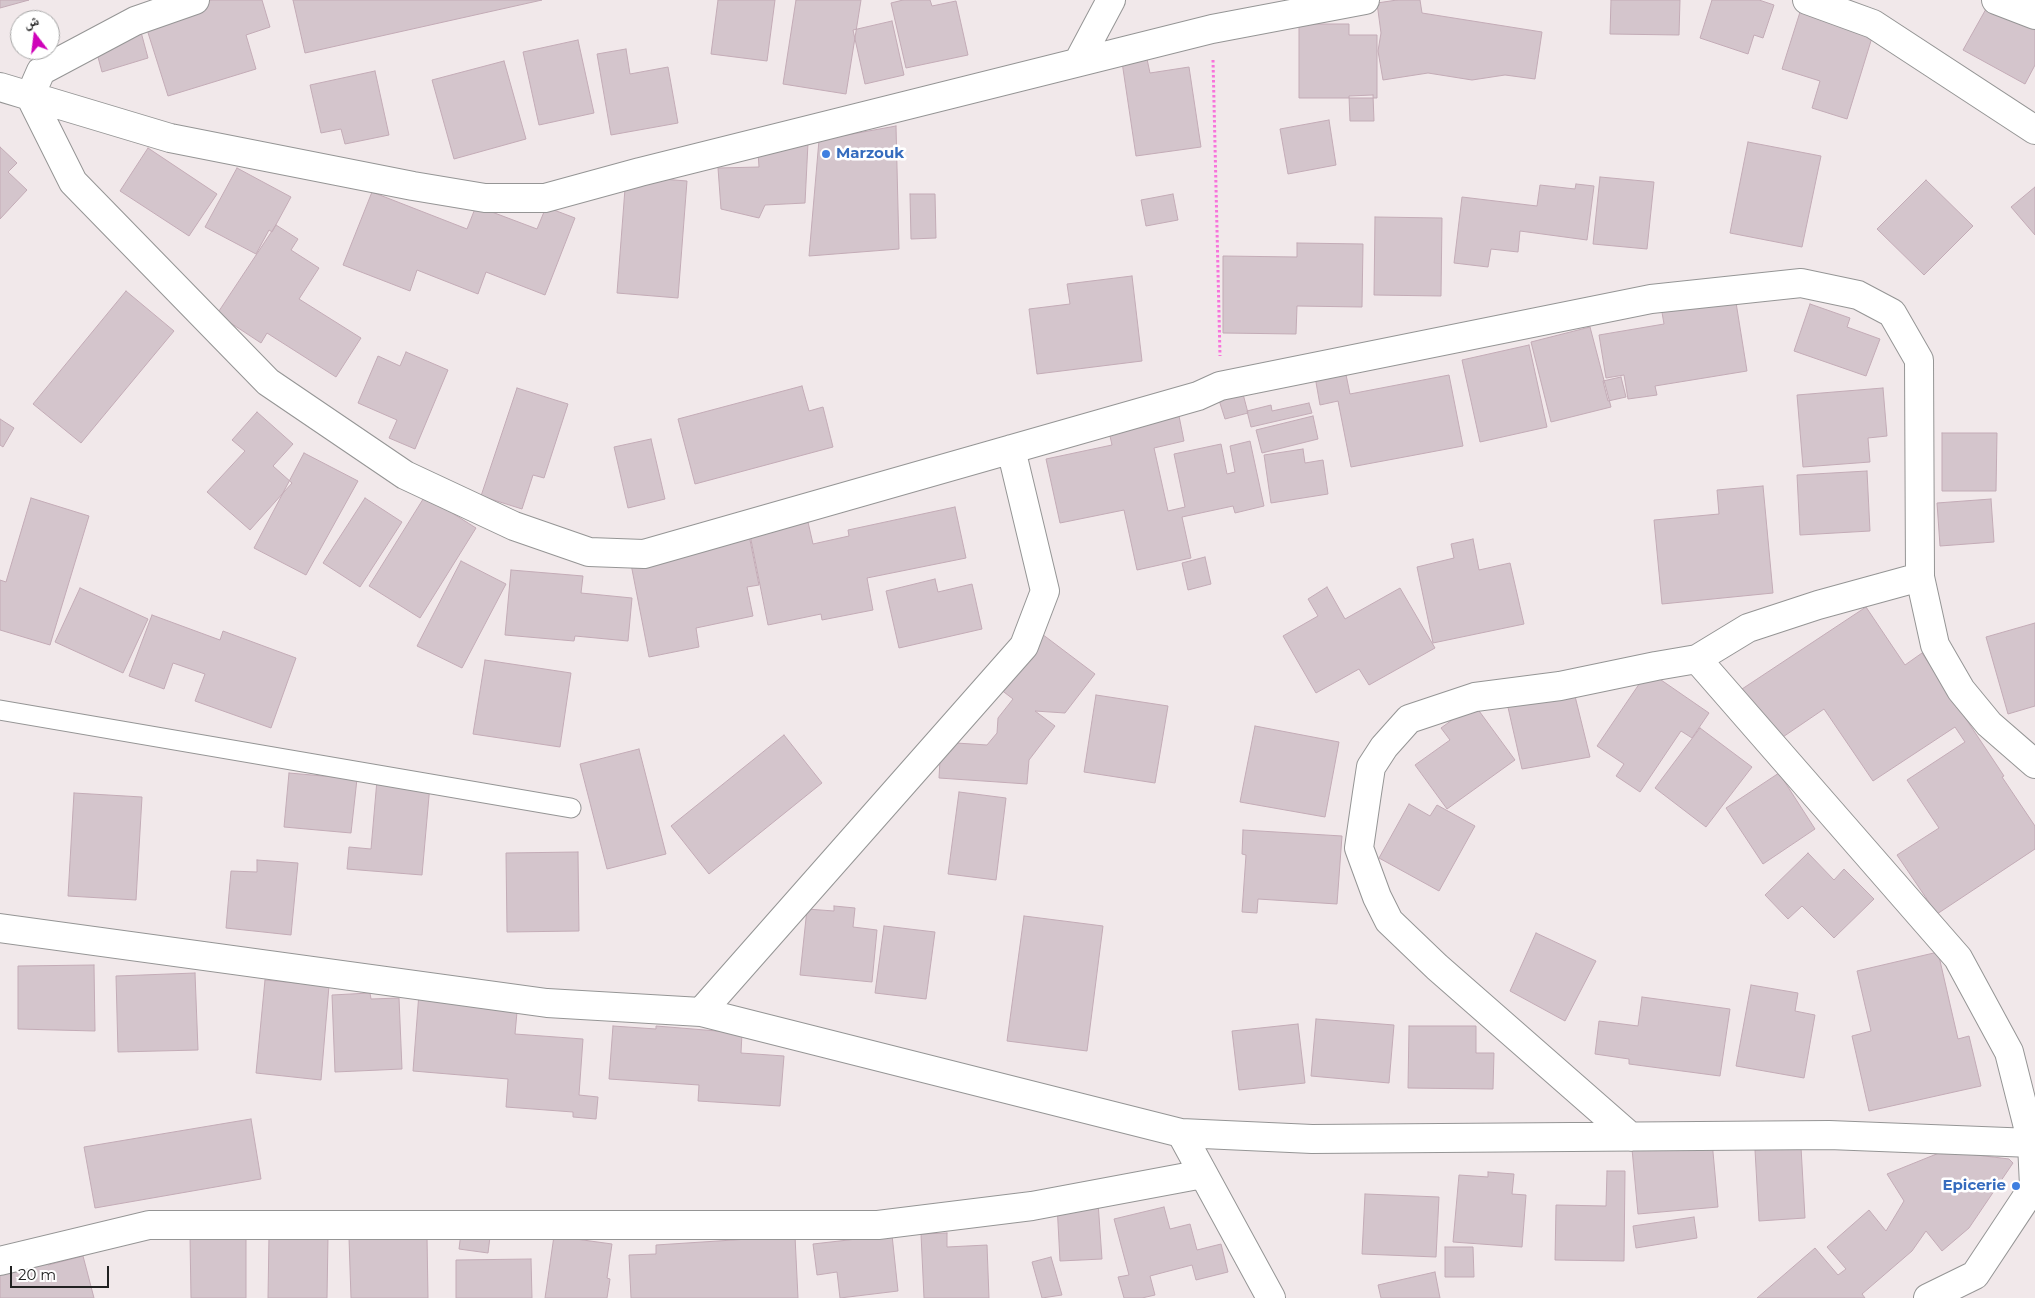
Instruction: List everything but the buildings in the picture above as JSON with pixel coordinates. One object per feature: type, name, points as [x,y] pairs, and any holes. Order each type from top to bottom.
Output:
[{"type":"street","points":[[30,96],[41,71],[135,21],[195,0]]},
{"type":"street","points":[[1078,62],[1111,0]]},
{"type":"street","points":[[0,87],[170,138],[413,186],[485,198],[545,198],[640,172],[1212,29],[1365,0]]},
{"type":"street","points":[[1807,0],[1873,24],[2035,130]]},
{"type":"street","points":[[1996,0],[2035,16]]},
{"type":"street","points":[[30,96],[73,182],[268,382],[405,475],[514,526],[589,552],[644,554],[1198,396],[1220,386],[1652,299],[1801,283],[1858,295],[1892,313],[1919,360],[1920,577],[1935,645],[1961,690],[1988,724],[2035,764]]},
{"type":"street","points":[[701,1012],[1024,646],[1045,591],[1010,449]]},
{"type":"street","points":[[1631,1137],[1437,967],[1389,921],[1377,897],[1359,848],[1371,767],[1384,746],[1410,719],[1475,697],[1560,686],[1697,659],[1748,628],[1818,605],[1920,577]]},
{"type":"street","points":[[1697,659],[1958,958],[2008,1052],[2032,1143],[2034,1186],[1975,1275],[1928,1298]]},
{"type":"street","points":[[0,928],[547,1003],[701,1012],[1181,1133],[1312,1139],[1829,1135],[2032,1143]]},
{"type":"street","points":[[1181,1133],[1271,1298]]},
{"type":"street","points":[[0,1261],[150,1225],[878,1225],[1032,1206],[1203,1174]]},
{"type":"lane","points":[[0,710],[571,808]]},
{"type":"path","points":[[1212,29],[1220,386]]},
{"type":"place","name":"Marzouk","points":[[826,154]]},
{"type":"place","name":"Epicerie","points":[[2016,1186]]}]
